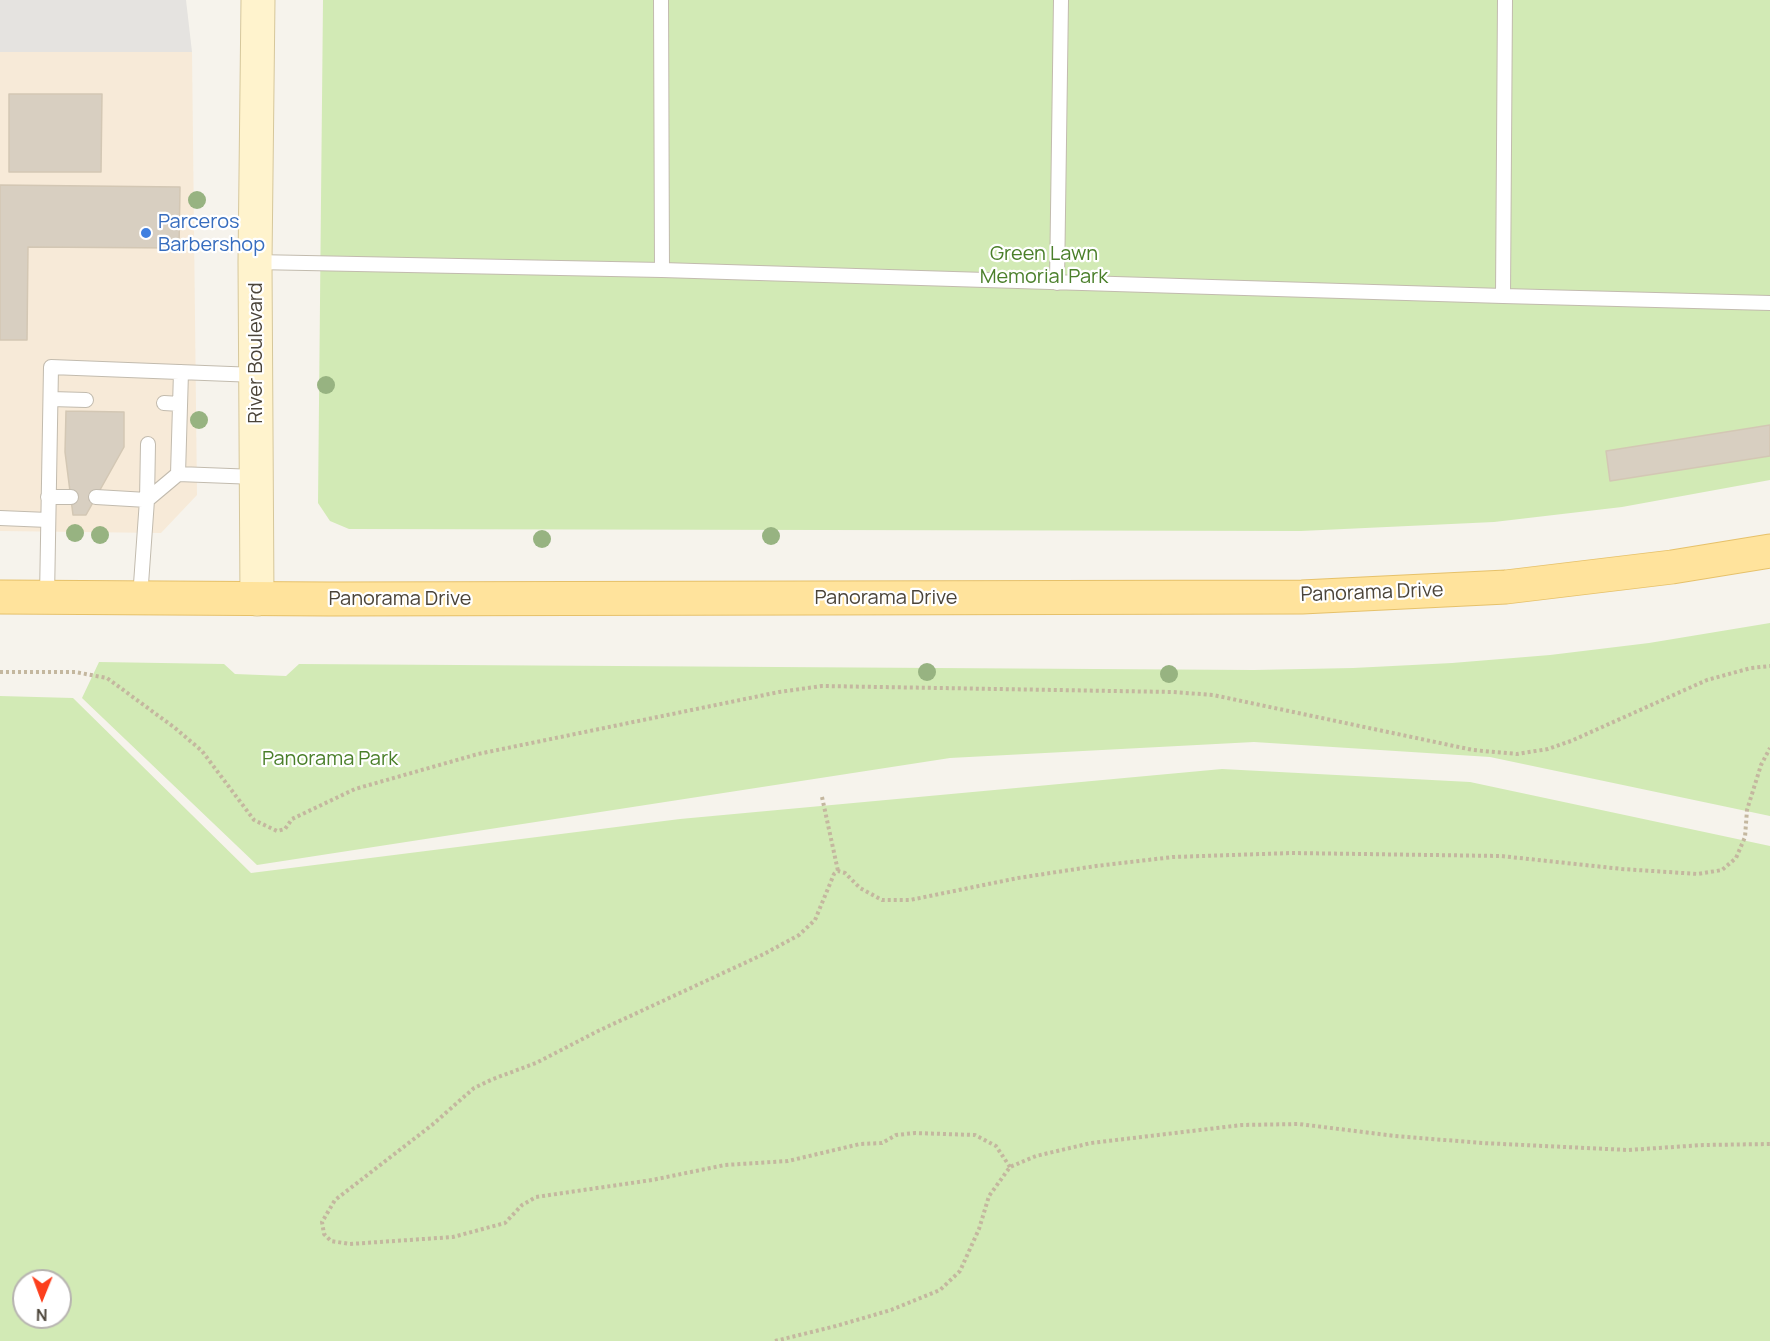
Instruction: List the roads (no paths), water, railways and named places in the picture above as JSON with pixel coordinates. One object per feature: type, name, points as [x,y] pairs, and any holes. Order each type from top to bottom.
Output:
[{"type":"main road","name":"River Boulevard","points":[[257,599],[255,262],[258,0]]},
{"type":"main road","name":"Panorama Drive","points":[[0,597],[257,599],[1302,597],[1506,587],[1672,567],[1770,551]]},
{"type":"lane","points":[[661,0],[662,270]]},
{"type":"lane","points":[[1058,283],[1061,0]]},
{"type":"lane","points":[[1503,296],[1505,0]]},
{"type":"lane","points":[[255,262],[662,270],[1770,303]]},
{"type":"lane","points":[[47,597],[51,367],[256,375]]},
{"type":"lane","points":[[178,474],[181,372]]},
{"type":"lane","points":[[51,399],[86,400]]},
{"type":"lane","points":[[164,403],[180,404]]},
{"type":"lane","points":[[140,598],[147,500],[148,444]]},
{"type":"lane","points":[[96,497],[147,500],[178,474],[256,477]]},
{"type":"lane","points":[[48,497],[71,497]]},
{"type":"lane","points":[[0,518],[48,520]]},
{"type":"place","name":"Parceros Barbershop","points":[[146,233]]},
{"type":"park label","name":"Green Lawn Memorial Park","points":[[1044,266]]},
{"type":"park label","name":"Panorama Park","points":[[330,759]]}]
